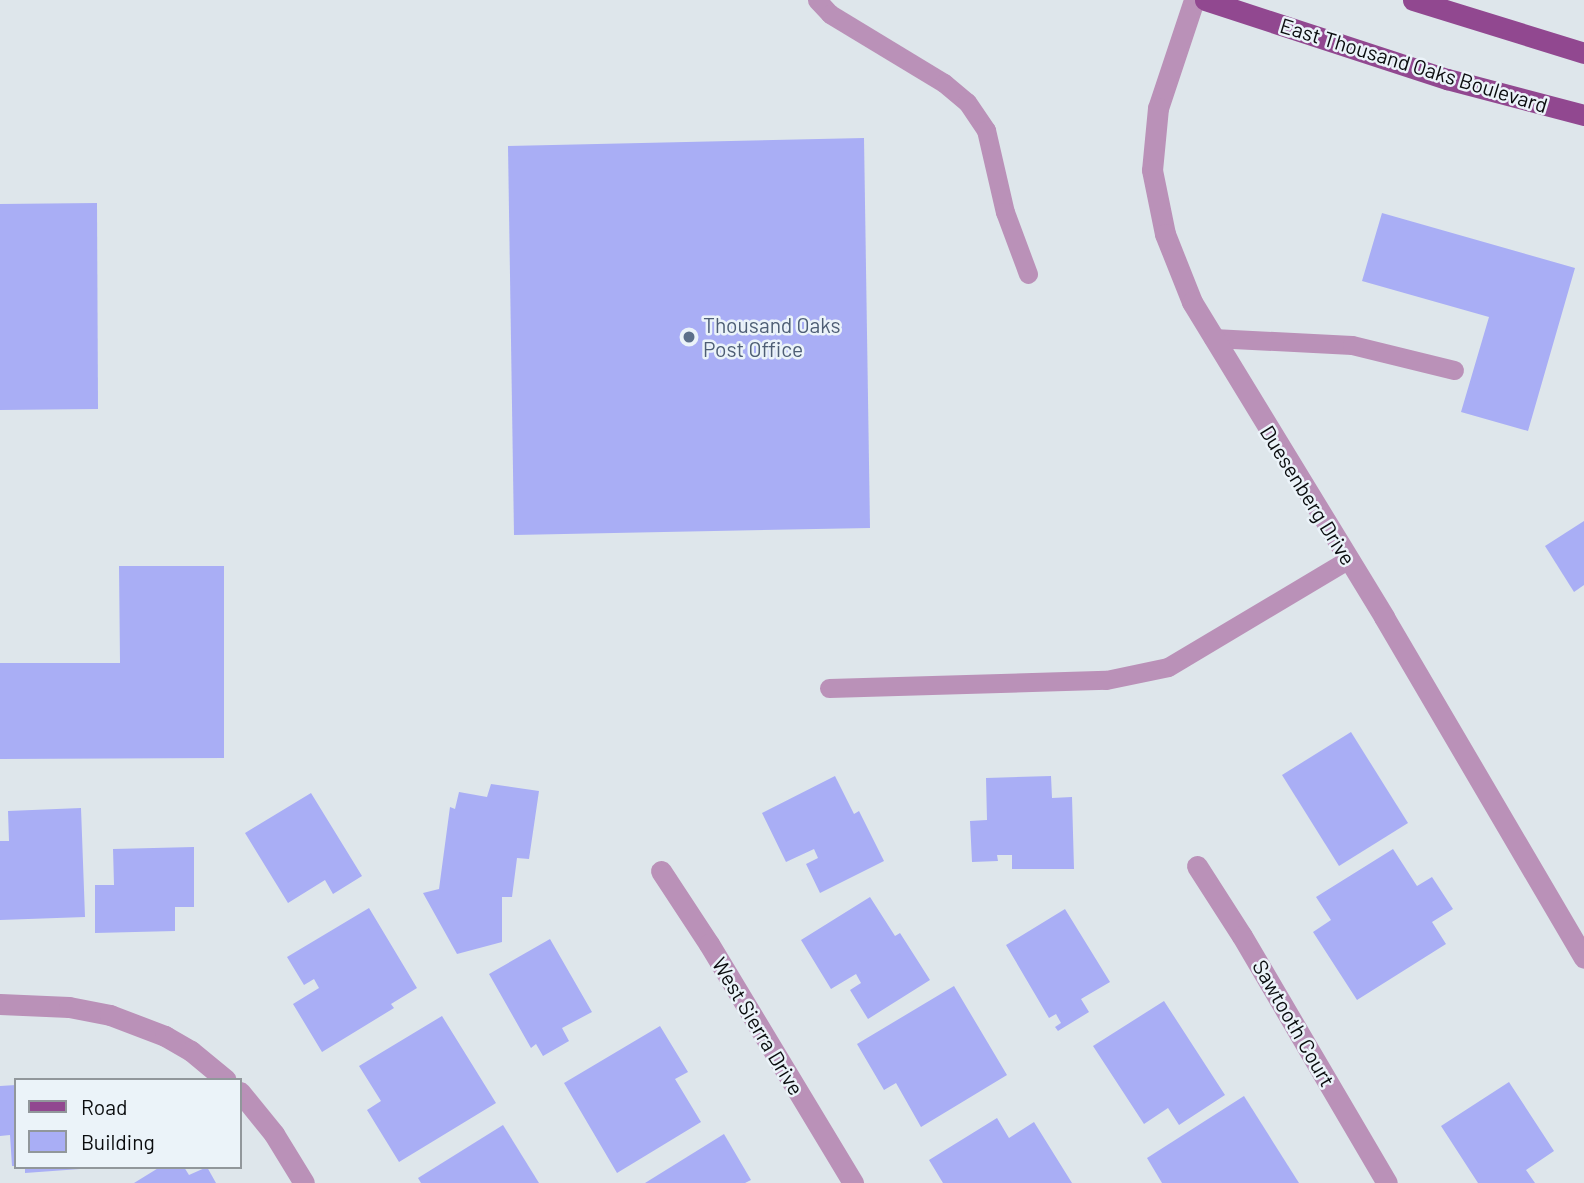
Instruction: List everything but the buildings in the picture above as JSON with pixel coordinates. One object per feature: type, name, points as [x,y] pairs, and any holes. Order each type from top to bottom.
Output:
[{"type":"main road","name":"East Thousand Oaks Boulevard","points":[[1205,0],[1447,79],[1584,115]]},
{"type":"main road","points":[[1413,0],[1584,53]]},
{"type":"street","name":"Duesenberg Drive","points":[[1194,0],[1158,108],[1152,170],[1164,234],[1192,302],[1349,559],[1584,958]]},
{"type":"street","name":"Sawtooth Court","points":[[1197,866],[1242,936],[1387,1183]]},
{"type":"street","name":"West Sierra Drive","points":[[661,871],[709,944],[853,1183]]},
{"type":"street","points":[[0,1004],[69,1007],[110,1014],[165,1036],[191,1051],[224,1078]]},
{"type":"street","points":[[242,1094],[274,1134],[304,1183]]},
{"type":"lane","points":[[817,0],[830,14],[944,83],[967,102],[986,130],[1006,212],[1028,274]]},
{"type":"lane","points":[[1213,338],[1352,345],[1454,370]]},
{"type":"lane","points":[[829,688],[1106,680],[1168,667],[1349,559]]},
{"type":"place","name":"Thousand Oaks Post Office","points":[[689,337]]}]
